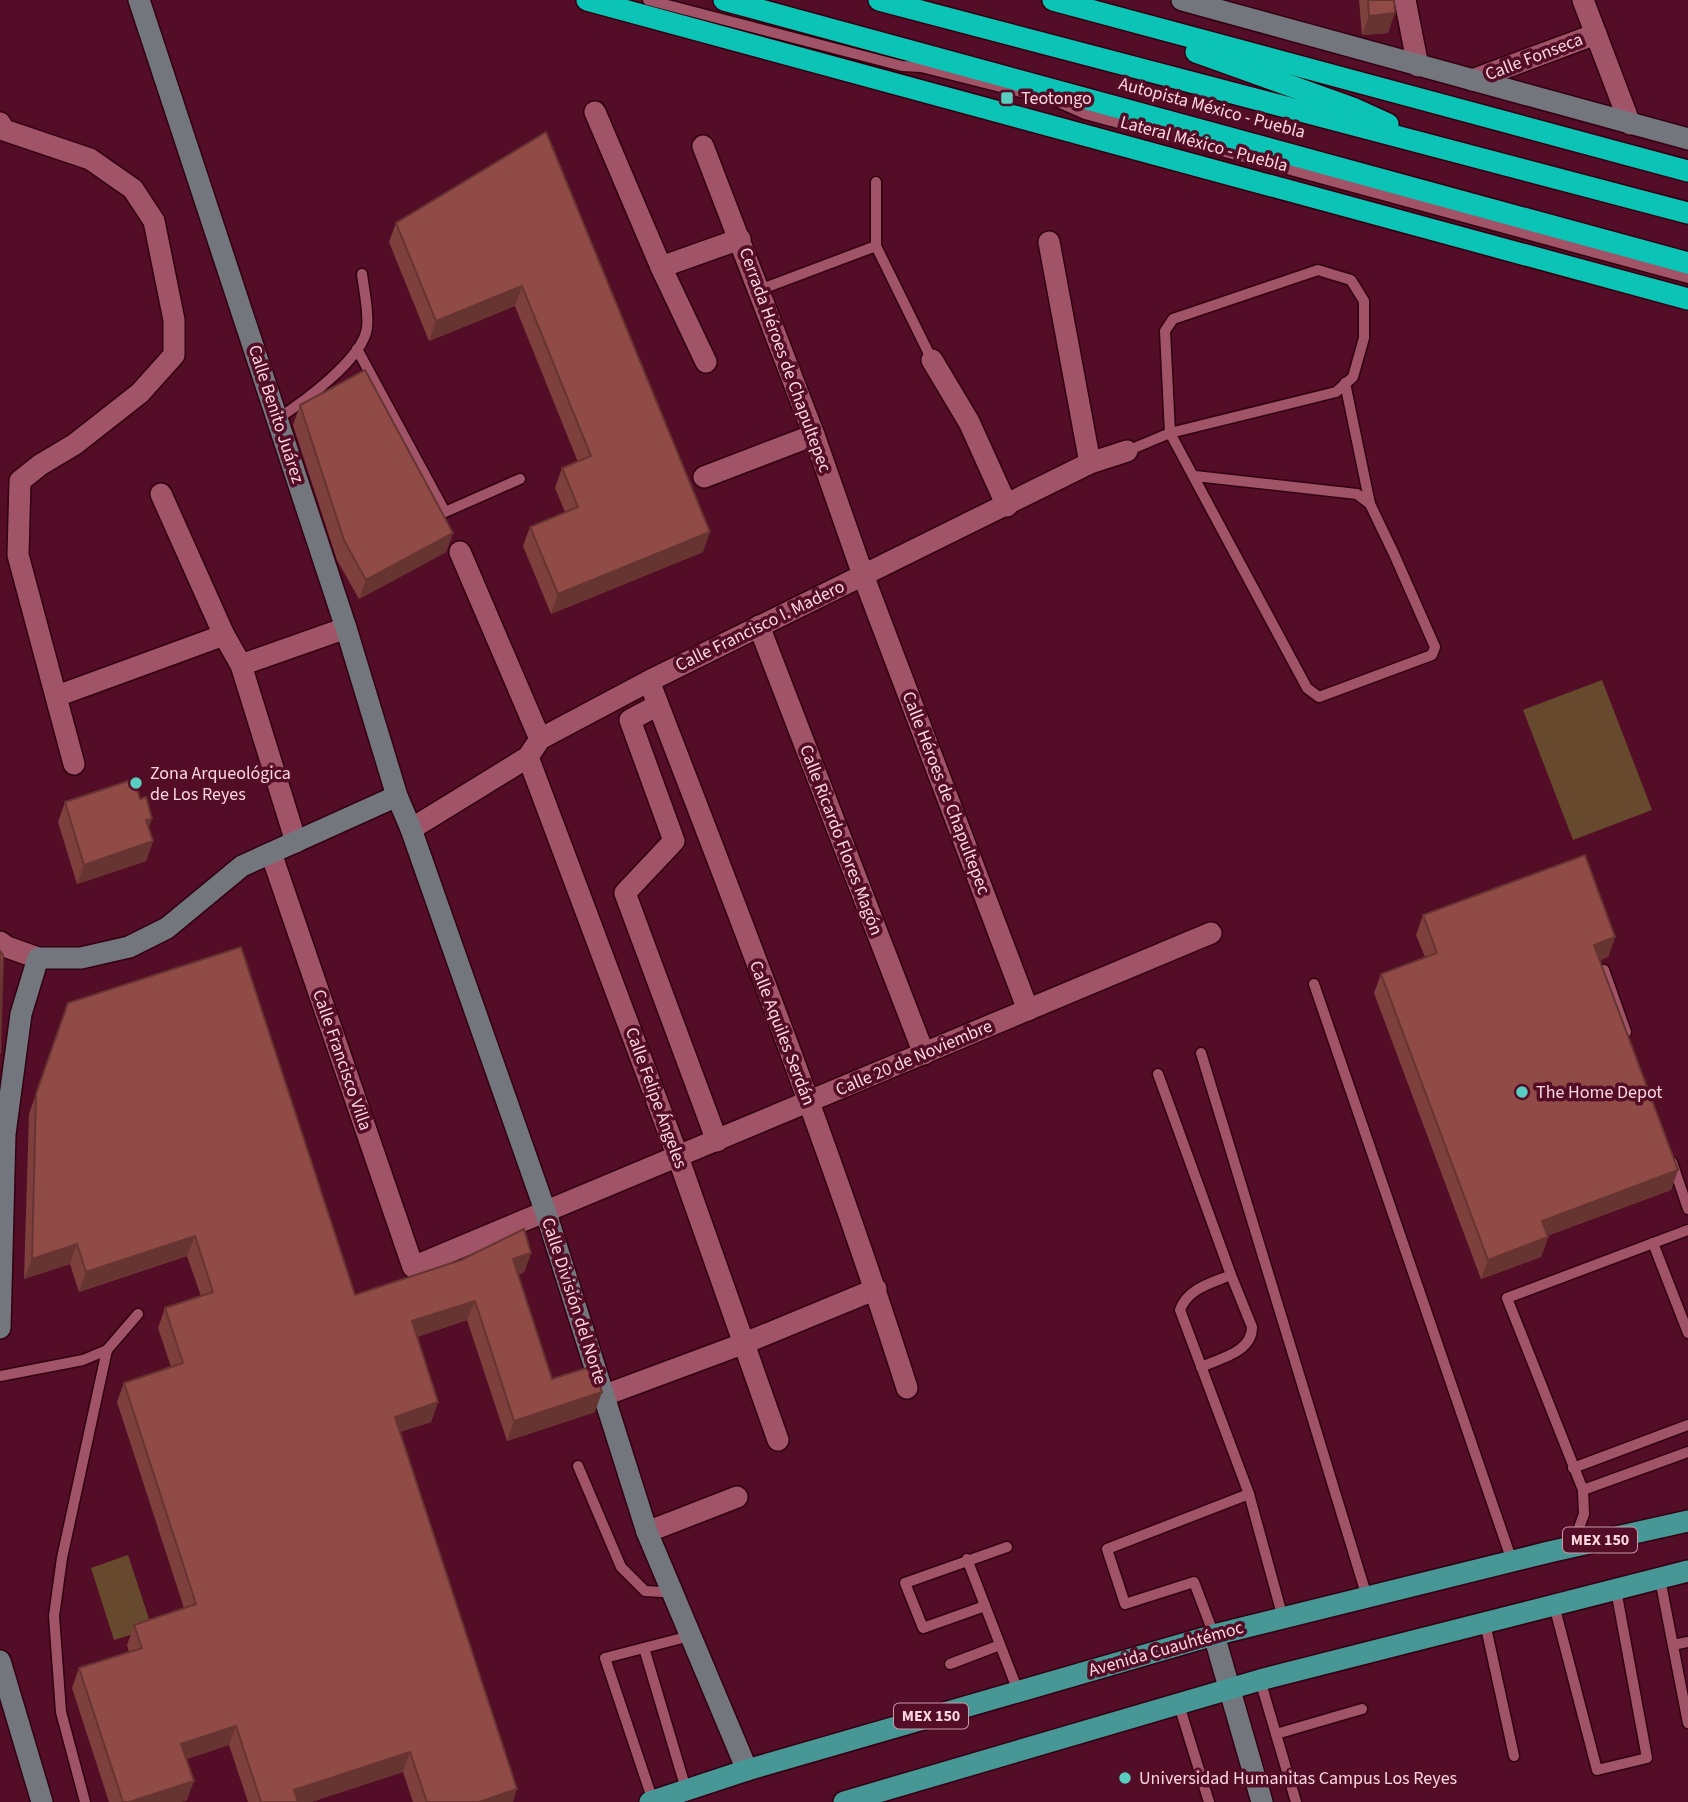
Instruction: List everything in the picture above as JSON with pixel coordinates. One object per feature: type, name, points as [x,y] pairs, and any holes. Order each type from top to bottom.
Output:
[{"type":"highway","name":"Lateral México - Puebla","points":[[587,0],[1688,299]]},
{"type":"highway","name":"Autopista México - Puebla","points":[[724,0],[1688,262]]},
{"type":"highway","name":"Autopista México - Puebla","points":[[879,0],[1688,213]]},
{"type":"highway","points":[[1060,2],[1355,109],[1451,152]]},
{"type":"highway","points":[[1060,2],[1688,171]]},
{"type":"main road","name":"Calle Benito Juárez","points":[[139,0],[346,628],[397,796],[411,829]]},
{"type":"main road","points":[[1182,0],[1688,139]]},
{"type":"main road","points":[[0,1328],[5,1134],[21,1014],[38,958],[81,958],[129,947],[167,929],[242,866],[397,796]]},
{"type":"main road","name":"Calle División del Norte","points":[[411,829],[546,1213],[647,1532],[747,1770]]},
{"type":"main road","name":"Avenida Cuauhtémoc","points":[[652,1801],[747,1770],[1214,1635],[1512,1561],[1688,1521]]},
{"type":"main road","points":[[844,1802],[1260,1680],[1688,1571]]},
{"type":"main road","points":[[1214,1635],[1262,1802]]},
{"type":"main road","points":[[0,1661],[43,1802]]},
{"type":"street","points":[[1405,0],[1418,66]]},
{"type":"street","points":[[1583,0],[1630,124]]},
{"type":"street","name":"Calle Fonseca","points":[[1472,80],[1596,34]]},
{"type":"street","points":[[595,112],[660,267],[706,362]]},
{"type":"street","points":[[0,123],[4,130],[90,159],[133,189],[154,221],[174,320],[174,355],[140,393],[75,444],[40,465],[20,481],[9,557],[57,696],[74,764]]},
{"type":"street","name":"Cerrada Héroes de Chapultepec","points":[[703,146],[760,290],[863,575]]},
{"type":"street","points":[[660,267],[740,239]]},
{"type":"street","points":[[1049,242],[1090,463]]},
{"type":"street","points":[[932,360],[969,422],[1007,506]]},
{"type":"street","points":[[704,477],[814,435]]},
{"type":"street","name":"Calle Francisco I. Madero","points":[[411,829],[534,748],[649,681],[1090,463],[1127,451]]},
{"type":"street","points":[[161,494],[224,635],[241,665],[296,842]]},
{"type":"street","name":"Calle Felipe Ángeles","points":[[460,552],[534,748],[778,1440]]},
{"type":"street","name":"Calle Héroes de Chapultepec","points":[[863,575],[1028,1010]]},
{"type":"street","name":"Calle Ricardo Flores Magón","points":[[759,626],[924,1054]]},
{"type":"street","points":[[241,665],[346,628]]},
{"type":"street","points":[[57,696],[224,635]]},
{"type":"street","name":"Calle Aquiles Serdán","points":[[649,681],[809,1102],[876,1289],[907,1388]]},
{"type":"street","points":[[658,705],[630,720],[674,841],[625,893],[716,1141]]},
{"type":"street","name":"Calle Francisco Villa","points":[[271,853],[413,1267]]},
{"type":"street","name":"Calle 20 de Noviembre","points":[[413,1267],[1211,933]]},
{"type":"street","points":[[0,942],[38,958]]},
{"type":"street","points":[[605,1395],[745,1343],[876,1289]]},
{"type":"street","points":[[647,1532],[737,1497]]},
{"type":"lane","points":[[613,0],[1688,290]]},
{"type":"lane","points":[[648,0],[902,66],[921,66],[1059,101],[1085,114],[1688,278]]},
{"type":"lane","points":[[876,182],[876,246],[932,360]]},
{"type":"lane","points":[[760,290],[876,246]]},
{"type":"lane","points":[[1127,451],[1170,433],[1336,392],[1345,383],[1353,377],[1364,338],[1364,301],[1351,281],[1318,270],[1173,319],[1164,331],[1170,433],[1307,688],[1319,697],[1432,655],[1435,647],[1370,504],[1345,383]]},
{"type":"lane","points":[[277,419],[339,371],[357,349],[367,330],[362,274]]},
{"type":"lane","points":[[357,349],[445,512],[520,479]]},
{"type":"lane","points":[[1195,476],[1357,495],[1370,504]]},
{"type":"lane","points":[[1604,970],[1631,1045]]},
{"type":"lane","points":[[1314,984],[1512,1561]]},
{"type":"lane","points":[[1200,1053],[1367,1597]]},
{"type":"lane","points":[[1158,1074],[1252,1327],[1252,1335],[1242,1349],[1201,1367]]},
{"type":"lane","points":[[1666,1146],[1688,1209]]},
{"type":"lane","points":[[1572,1547],[1584,1514],[1583,1490],[1507,1298],[1688,1230]]},
{"type":"lane","points":[[1653,1243],[1688,1333]]},
{"type":"lane","points":[[1231,1275],[1195,1291],[1184,1299],[1180,1310],[1249,1494],[1283,1618]]},
{"type":"lane","points":[[0,1376],[83,1360],[107,1350],[138,1314]]},
{"type":"lane","points":[[85,1802],[61,1712],[54,1616],[62,1558],[107,1350]]},
{"type":"lane","points":[[1573,1468],[1688,1425]]},
{"type":"lane","points":[[1583,1490],[1688,1452]]},
{"type":"lane","points":[[578,1466],[621,1567],[645,1591],[662,1592],[670,1589]]},
{"type":"lane","points":[[1214,1635],[1194,1581],[1125,1604],[1107,1549],[1249,1494]]},
{"type":"lane","points":[[985,1606],[923,1628],[905,1583],[1007,1547]]},
{"type":"lane","points":[[967,1559],[1018,1691]]},
{"type":"lane","points":[[1660,1578],[1688,1723]]},
{"type":"lane","points":[[1554,1605],[1598,1770],[1647,1758],[1616,1590]]},
{"type":"lane","points":[[1485,1623],[1514,1756]]},
{"type":"lane","points":[[652,1801],[605,1658],[690,1636]]},
{"type":"lane","points":[[1673,1645],[1688,1642]]},
{"type":"lane","points":[[950,1664],[1000,1645]]},
{"type":"lane","points":[[644,1648],[686,1789]]},
{"type":"lane","points":[[1260,1680],[1296,1802]]},
{"type":"lane","points":[[1179,1705],[1209,1802]]},
{"type":"lane","points":[[1276,1734],[1363,1709]]},
{"type":"shaded area","points":[[1602,680],[1652,810],[1573,840],[1523,710]]},
{"type":"shaded area","points":[[128,1555],[152,1628],[114,1640],[91,1568]]},
{"type":"building","points":[[1368,0],[1394,0],[1395,13],[1369,16]]},
{"type":"building","points":[[546,132],[710,532],[558,594],[530,527],[578,507],[562,468],[591,456],[522,286],[436,321],[396,223]]},
{"type":"building","points":[[365,370],[453,533],[366,580],[344,540],[300,405]]},
{"type":"building","points":[[134,779],[140,799],[146,797],[152,819],[146,820],[153,841],[84,865],[65,802]]},
{"type":"building","name":"The Home Depot","points":[[1585,855],[1615,937],[1594,945],[1678,1170],[1542,1221],[1548,1237],[1488,1260],[1381,974],[1437,953],[1423,915]]},
{"type":"building","points":[[241,947],[355,1295],[461,1260],[524,1229],[531,1253],[513,1259],[552,1379],[593,1366],[602,1392],[514,1421],[475,1301],[412,1321],[438,1402],[395,1417],[517,1789],[479,1802],[427,1802],[410,1752],[294,1790],[298,1802],[261,1802],[236,1726],[181,1744],[194,1781],[123,1802],[79,1668],[142,1648],[134,1625],[196,1604],[124,1383],[183,1363],[165,1308],[213,1292],[195,1236],[86,1272],[77,1244],[32,1259],[36,1094],[68,1003]]},
{"type":"building","points":[[0,951],[3,955],[0,1054]]},
{"type":"place","name":"Teotongo","points":[[1007,98]]},
{"type":"place","name":"Zona Arqueológica de Los Reyes","points":[[136,783]]},
{"type":"place","name":"The Home Depot","points":[[1522,1092]]},
{"type":"place","name":"Universidad Humanitas Campus Los Reyes","points":[[1125,1778]]}]
